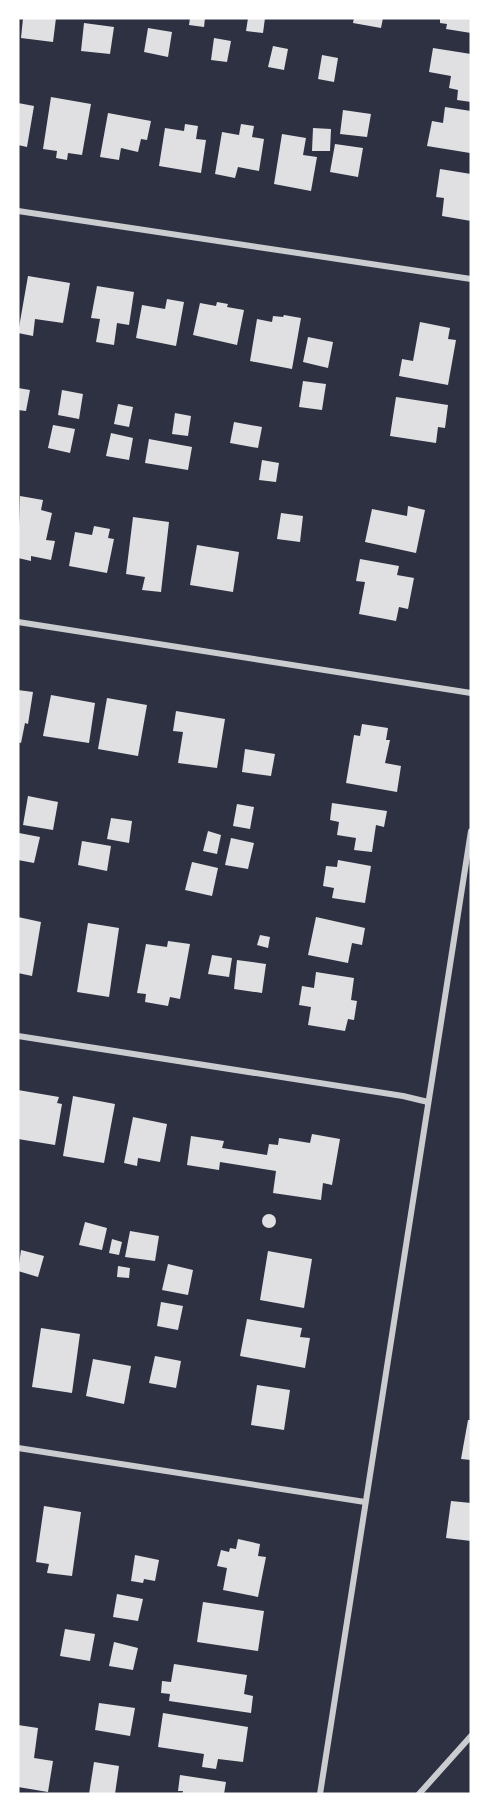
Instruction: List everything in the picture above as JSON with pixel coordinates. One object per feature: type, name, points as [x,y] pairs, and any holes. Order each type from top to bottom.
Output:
[{"type":"street","points":[[18,211],[471,279]]},
{"type":"street","points":[[18,622],[471,693]]},
{"type":"street","points":[[320,1794],[471,831]]},
{"type":"street","points":[[18,1036],[404,1096],[428,1102]]},
{"type":"street","points":[[18,1448],[365,1502]]},
{"type":"street","points":[[419,1794],[471,1736]]},
{"type":"building","points":[[23,18],[56,18],[53,42],[21,38]]},
{"type":"building","points":[[190,18],[205,18],[204,27],[189,25]]},
{"type":"building","points":[[248,18],[265,18],[263,33],[246,31]]},
{"type":"building","points":[[354,18],[383,18],[381,28],[353,23]]},
{"type":"building","points":[[440,18],[471,18],[471,33],[446,29],[447,24],[440,23]]},
{"type":"building","points":[[84,23],[114,27],[110,54],[81,51]]},
{"type":"building","points":[[148,28],[172,32],[168,57],[144,52]]},
{"type":"building","points":[[214,38],[231,41],[227,62],[211,60]]},
{"type":"building","points":[[273,46],[288,49],[284,70],[268,67]]},
{"type":"building","points":[[433,48],[471,54],[471,102],[457,100],[458,90],[449,88],[451,76],[429,72]]},
{"type":"building","points":[[322,55],[338,58],[334,82],[318,79]]},
{"type":"building","points":[[51,97],[91,104],[82,155],[68,153],[67,160],[56,158],[57,151],[43,149]]},
{"type":"building","points":[[18,103],[34,106],[27,147],[18,145]]},
{"type":"building","points":[[445,107],[471,111],[470,153],[427,146],[432,121],[443,123]]},
{"type":"building","points":[[343,110],[371,114],[367,137],[340,134]]},
{"type":"building","points":[[108,113],[151,121],[147,140],[141,139],[138,152],[121,148],[119,160],[100,157]]},
{"type":"building","points":[[185,124],[198,126],[196,139],[206,140],[201,173],[159,166],[165,128],[184,131]]},
{"type":"building","points":[[241,124],[254,126],[252,137],[264,139],[259,171],[238,167],[235,178],[215,174],[222,132],[239,135]]},
{"type":"building","points":[[313,128],[331,129],[330,151],[312,151]]},
{"type":"building","points":[[282,134],[306,138],[303,155],[317,157],[311,191],[274,184]]},
{"type":"building","points":[[335,144],[363,148],[358,177],[330,172]]},
{"type":"building","points":[[440,169],[471,174],[471,221],[442,216],[444,198],[436,197]]},
{"type":"building","points":[[28,276],[70,283],[63,323],[35,319],[33,336],[18,333]]},
{"type":"building","points":[[97,286],[134,292],[129,325],[117,323],[114,345],[96,342],[100,319],[91,318]]},
{"type":"building","points":[[167,299],[184,302],[176,346],[136,338],[142,305],[165,309]]},
{"type":"building","points":[[217,302],[228,304],[227,307],[244,310],[237,345],[193,335],[200,303],[216,306]]},
{"type":"building","points":[[284,315],[301,318],[292,369],[250,361],[257,319],[272,322],[273,316],[283,317]]},
{"type":"building","points":[[420,322],[450,328],[448,339],[456,340],[448,385],[399,376],[402,359],[413,361]]},
{"type":"building","points":[[308,337],[333,342],[328,368],[303,362]]},
{"type":"building","points":[[303,381],[326,384],[322,410],[299,407]]},
{"type":"building","points":[[18,388],[30,390],[26,411],[18,410]]},
{"type":"building","points":[[62,390],[83,394],[79,419],[58,415]]},
{"type":"building","points":[[396,397],[448,405],[445,428],[438,427],[436,443],[390,436]]},
{"type":"building","points":[[118,404],[133,407],[129,427],[114,424]]},
{"type":"building","points":[[175,413],[191,416],[188,436],[172,434]]},
{"type":"building","points":[[234,422],[262,427],[258,448],[230,443]]},
{"type":"building","points":[[53,425],[75,429],[70,453],[48,448]]},
{"type":"building","points":[[111,433],[133,438],[129,460],[106,456]]},
{"type":"building","points":[[149,439],[192,447],[188,470],[145,463]]},
{"type":"building","points":[[262,460],[279,463],[276,482],[259,480]]},
{"type":"building","points":[[20,496],[43,500],[41,510],[52,513],[46,540],[55,541],[51,560],[31,556],[31,561],[18,558]]},
{"type":"building","points":[[408,506],[425,510],[416,553],[365,542],[372,509],[407,516]]},
{"type":"building","points":[[281,513],[303,516],[300,542],[277,539]]},
{"type":"building","points":[[133,517],[169,522],[161,592],[142,590],[145,577],[126,574]]},
{"type":"building","points":[[94,526],[110,529],[108,538],[114,539],[107,573],[69,566],[75,532],[92,535]]},
{"type":"building","points":[[197,545],[239,552],[233,592],[190,585]]},
{"type":"building","points":[[360,559],[399,566],[397,575],[414,578],[408,609],[399,607],[396,621],[359,614],[365,582],[356,581]]},
{"type":"building","points":[[18,690],[33,692],[28,724],[25,723],[21,743],[18,742]]},
{"type":"building","points":[[51,695],[95,703],[89,743],[43,736]]},
{"type":"building","points":[[107,698],[147,705],[138,756],[98,749]]},
{"type":"building","points":[[176,711],[225,719],[217,768],[178,763],[183,732],[173,731]]},
{"type":"building","points":[[362,724],[388,728],[386,740],[390,740],[385,763],[401,766],[397,792],[346,783],[354,735],[360,736]]},
{"type":"building","points":[[245,749],[275,754],[271,776],[242,772]]},
{"type":"building","points":[[28,796],[58,802],[53,830],[23,825]]},
{"type":"building","points":[[332,803],[387,811],[384,827],[376,825],[372,852],[354,850],[356,838],[337,835],[339,822],[330,820]]},
{"type":"building","points":[[237,804],[254,807],[250,829],[233,826]]},
{"type":"building","points":[[111,818],[132,821],[129,843],[107,839]]},
{"type":"building","points":[[208,831],[221,835],[217,854],[203,851]]},
{"type":"building","points":[[19,833],[40,837],[34,863],[18,860]]},
{"type":"building","points":[[231,838],[254,843],[248,869],[225,865]]},
{"type":"building","points":[[82,841],[111,846],[107,871],[78,865]]},
{"type":"building","points":[[338,860],[371,866],[365,903],[332,898],[334,888],[323,886],[326,866],[337,867]]},
{"type":"building","points":[[192,862],[218,868],[212,896],[185,890]]},
{"type":"building","points":[[18,917],[41,922],[32,976],[18,973]]},
{"type":"building","points":[[316,917],[365,928],[362,945],[352,943],[348,963],[308,955]]},
{"type":"building","points":[[88,923],[119,928],[109,997],[77,992]]},
{"type":"building","points":[[260,935],[270,937],[268,948],[257,945]]},
{"type":"building","points":[[168,941],[190,944],[180,999],[170,997],[168,1006],[145,1002],[146,994],[137,993],[146,944],[167,947]]},
{"type":"building","points":[[212,955],[232,958],[229,977],[208,974]]},
{"type":"building","points":[[237,960],[266,964],[262,993],[234,989]]},
{"type":"building","points":[[316,972],[354,978],[351,1000],[357,1001],[354,1020],[348,1019],[345,1031],[308,1025],[311,1007],[299,1005],[302,986],[314,988]]},
{"type":"building","points":[[18,1090],[59,1097],[57,1103],[62,1104],[55,1145],[18,1139]]},
{"type":"building","points":[[73,1096],[115,1104],[104,1163],[63,1156]]},
{"type":"building","points":[[133,1117],[167,1124],[160,1162],[138,1158],[137,1166],[124,1163]]},
{"type":"building","points":[[312,1134],[340,1139],[332,1185],[323,1183],[321,1200],[273,1193],[276,1171],[220,1162],[219,1170],[187,1165],[191,1136],[224,1141],[222,1148],[267,1155],[269,1144],[278,1145],[279,1138],[310,1143]]},
{"type":"building","points":[[266,1214],[272,1214],[276,1221],[272,1228],[266,1228],[262,1224],[262,1218]]},
{"type":"building","points":[[85,1222],[107,1228],[102,1250],[79,1245]]},
{"type":"building","points":[[130,1231],[159,1236],[155,1261],[125,1257]]},
{"type":"building","points":[[112,1239],[122,1242],[119,1255],[109,1253]]},
{"type":"building","points":[[21,1250],[44,1256],[38,1277],[18,1271]]},
{"type":"building","points":[[268,1251],[312,1259],[304,1308],[260,1300]]},
{"type":"building","points":[[168,1264],[193,1270],[188,1295],[162,1290]]},
{"type":"building","points":[[118,1266],[130,1268],[129,1278],[117,1277]]},
{"type":"building","points":[[161,1302],[183,1306],[178,1330],[157,1326]]},
{"type":"building","points":[[247,1319],[302,1328],[300,1337],[310,1338],[305,1368],[240,1356]]},
{"type":"building","points":[[41,1328],[80,1334],[72,1393],[32,1387]]},
{"type":"building","points":[[155,1356],[181,1361],[176,1388],[149,1383]]},
{"type":"building","points":[[93,1359],[131,1366],[124,1404],[86,1396]]},
{"type":"building","points":[[257,1385],[290,1390],[284,1430],[251,1425]]},
{"type":"building","points":[[468,1420],[471,1420],[471,1460],[461,1459]]},
{"type":"building","points":[[451,1501],[471,1503],[471,1541],[446,1538]]},
{"type":"building","points":[[44,1506],[81,1512],[72,1576],[47,1573],[49,1564],[36,1562]]},
{"type":"building","points":[[238,1539],[260,1544],[258,1556],[266,1557],[258,1597],[223,1590],[227,1568],[217,1566],[221,1550],[229,1552],[230,1548],[236,1549]]},
{"type":"building","points":[[135,1555],[159,1560],[155,1581],[144,1579],[143,1583],[131,1581]]},
{"type":"building","points":[[117,1594],[143,1599],[138,1621],[113,1617]]},
{"type":"building","points":[[203,1602],[264,1611],[258,1651],[197,1642]]},
{"type":"building","points":[[65,1629],[95,1634],[90,1661],[60,1656]]},
{"type":"building","points":[[114,1642],[138,1648],[133,1670],[109,1666]]},
{"type":"building","points":[[174,1664],[247,1675],[244,1694],[253,1696],[251,1713],[169,1701],[170,1694],[161,1693],[162,1681],[171,1682]]},
{"type":"building","points":[[99,1703],[135,1708],[130,1736],[95,1730]]},
{"type":"building","points":[[163,1713],[248,1727],[243,1762],[218,1759],[216,1769],[202,1767],[204,1754],[158,1747]]},
{"type":"building","points":[[18,1725],[38,1728],[34,1758],[53,1761],[48,1792],[18,1787]]},
{"type":"building","points":[[94,1762],[119,1766],[115,1794],[89,1794]]},
{"type":"building","points":[[180,1775],[226,1782],[224,1794],[182,1794],[183,1791],[178,1791]]}]
